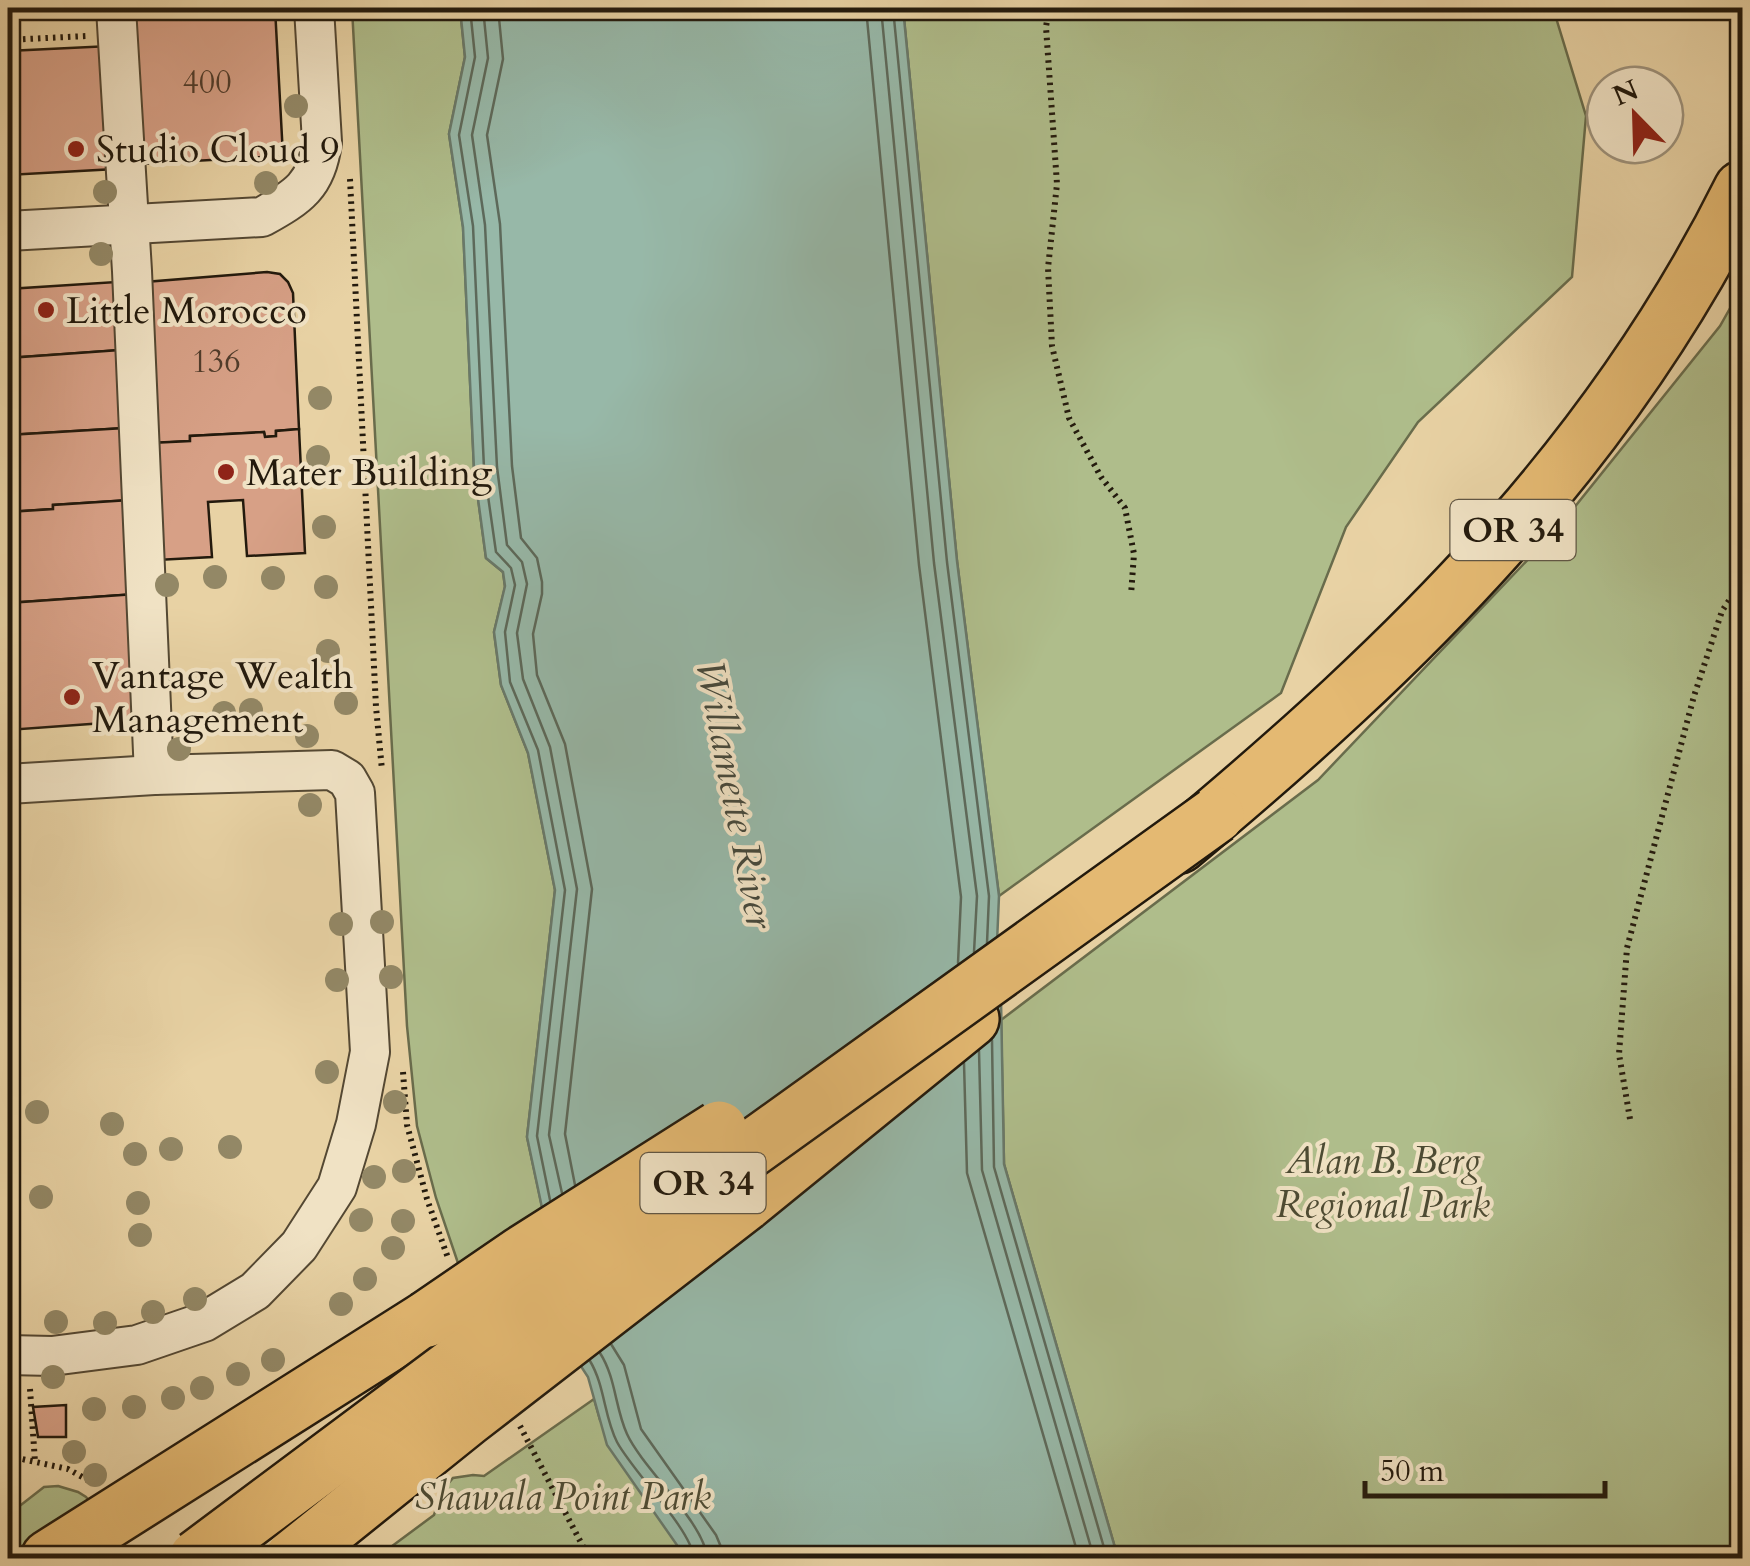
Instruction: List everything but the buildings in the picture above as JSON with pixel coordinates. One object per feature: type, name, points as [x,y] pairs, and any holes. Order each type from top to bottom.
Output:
[{"type":"highway","name":"OR 34","points":[[196,1558],[584,1268],[1216,815],[1320,724],[1414,636],[1516,526],[1578,450],[1663,330],[1713,247],[1742,189]]},
{"type":"highway","points":[[49,1558],[1216,815]]},
{"type":"highway","points":[[293,1558],[746,1202],[1216,815]]},
{"type":"street","points":[[8,231],[262,217],[294,198],[309,184],[320,161],[322,142],[314,8]]},
{"type":"street","points":[[117,21],[154,775]]},
{"type":"street","points":[[8,784],[332,770],[347,779],[355,793],[370,1052],[356,1124],[337,1187],[299,1246],[255,1291],[204,1322],[138,1345],[52,1356],[17,1355]]},
{"type":"path","points":[[1049,8],[1046,27],[1056,184],[1048,268],[1052,346],[1069,418],[1101,477],[1126,508],[1134,554],[1131,594]]},
{"type":"path","points":[[8,40],[117,21]]},
{"type":"path","points":[[350,166],[382,778]]},
{"type":"path","points":[[1630,1119],[1619,1054],[1627,948],[1694,696],[1722,611],[1742,580]]},
{"type":"path","points":[[402,1056],[407,1125],[451,1267]]},
{"type":"path","points":[[17,1355],[36,1462]]},
{"type":"path","points":[[514,1412],[589,1558]]},
{"type":"path","points":[[8,1456],[68,1469],[94,1484],[96,1491]]},
{"type":"green space","points":[[352,8],[460,8],[465,57],[449,134],[463,227],[474,469],[486,558],[503,572],[505,587],[494,632],[501,685],[528,753],[555,890],[527,1137],[544,1216],[460,1269],[417,1126],[407,1026]]},
{"type":"green space","points":[[903,8],[1553,8],[1585,113],[1572,277],[1418,422],[1346,527],[1281,693],[999,896],[957,561]]},
{"type":"green space","name":"Alan B. Berg Regional Park","points":[[1742,287],[1742,1558],[1118,1558],[1004,1164],[1001,1020],[1318,780],[1557,529],[1720,326]]},
{"type":"green space","name":"Shawala Point Park","points":[[594,1399],[600,1420],[687,1558],[376,1558],[434,1515],[441,1492],[453,1478],[484,1476]]},
{"type":"green space","points":[[58,1486],[86,1497],[93,1505],[96,1524],[123,1558],[8,1558],[8,1515],[44,1487]]},
{"type":"water","name":"Willamette River","points":[[460,8],[903,8],[957,561],[999,896],[996,966],[1001,999],[1004,1164],[1118,1558],[686,1558],[607,1445],[588,1377],[573,1354],[527,1137],[555,890],[528,753],[501,685],[494,632],[505,586],[503,572],[486,558],[474,469],[463,227],[449,134],[465,57]]},
{"type":"place","name":"Studio Cloud 9","points":[[76,149]]},
{"type":"place","name":"Little Morocco","points":[[46,310]]},
{"type":"place","name":"Mater Building","points":[[226,472]]},
{"type":"place","name":"Vantage Wealth Management","points":[[72,697]]}]
